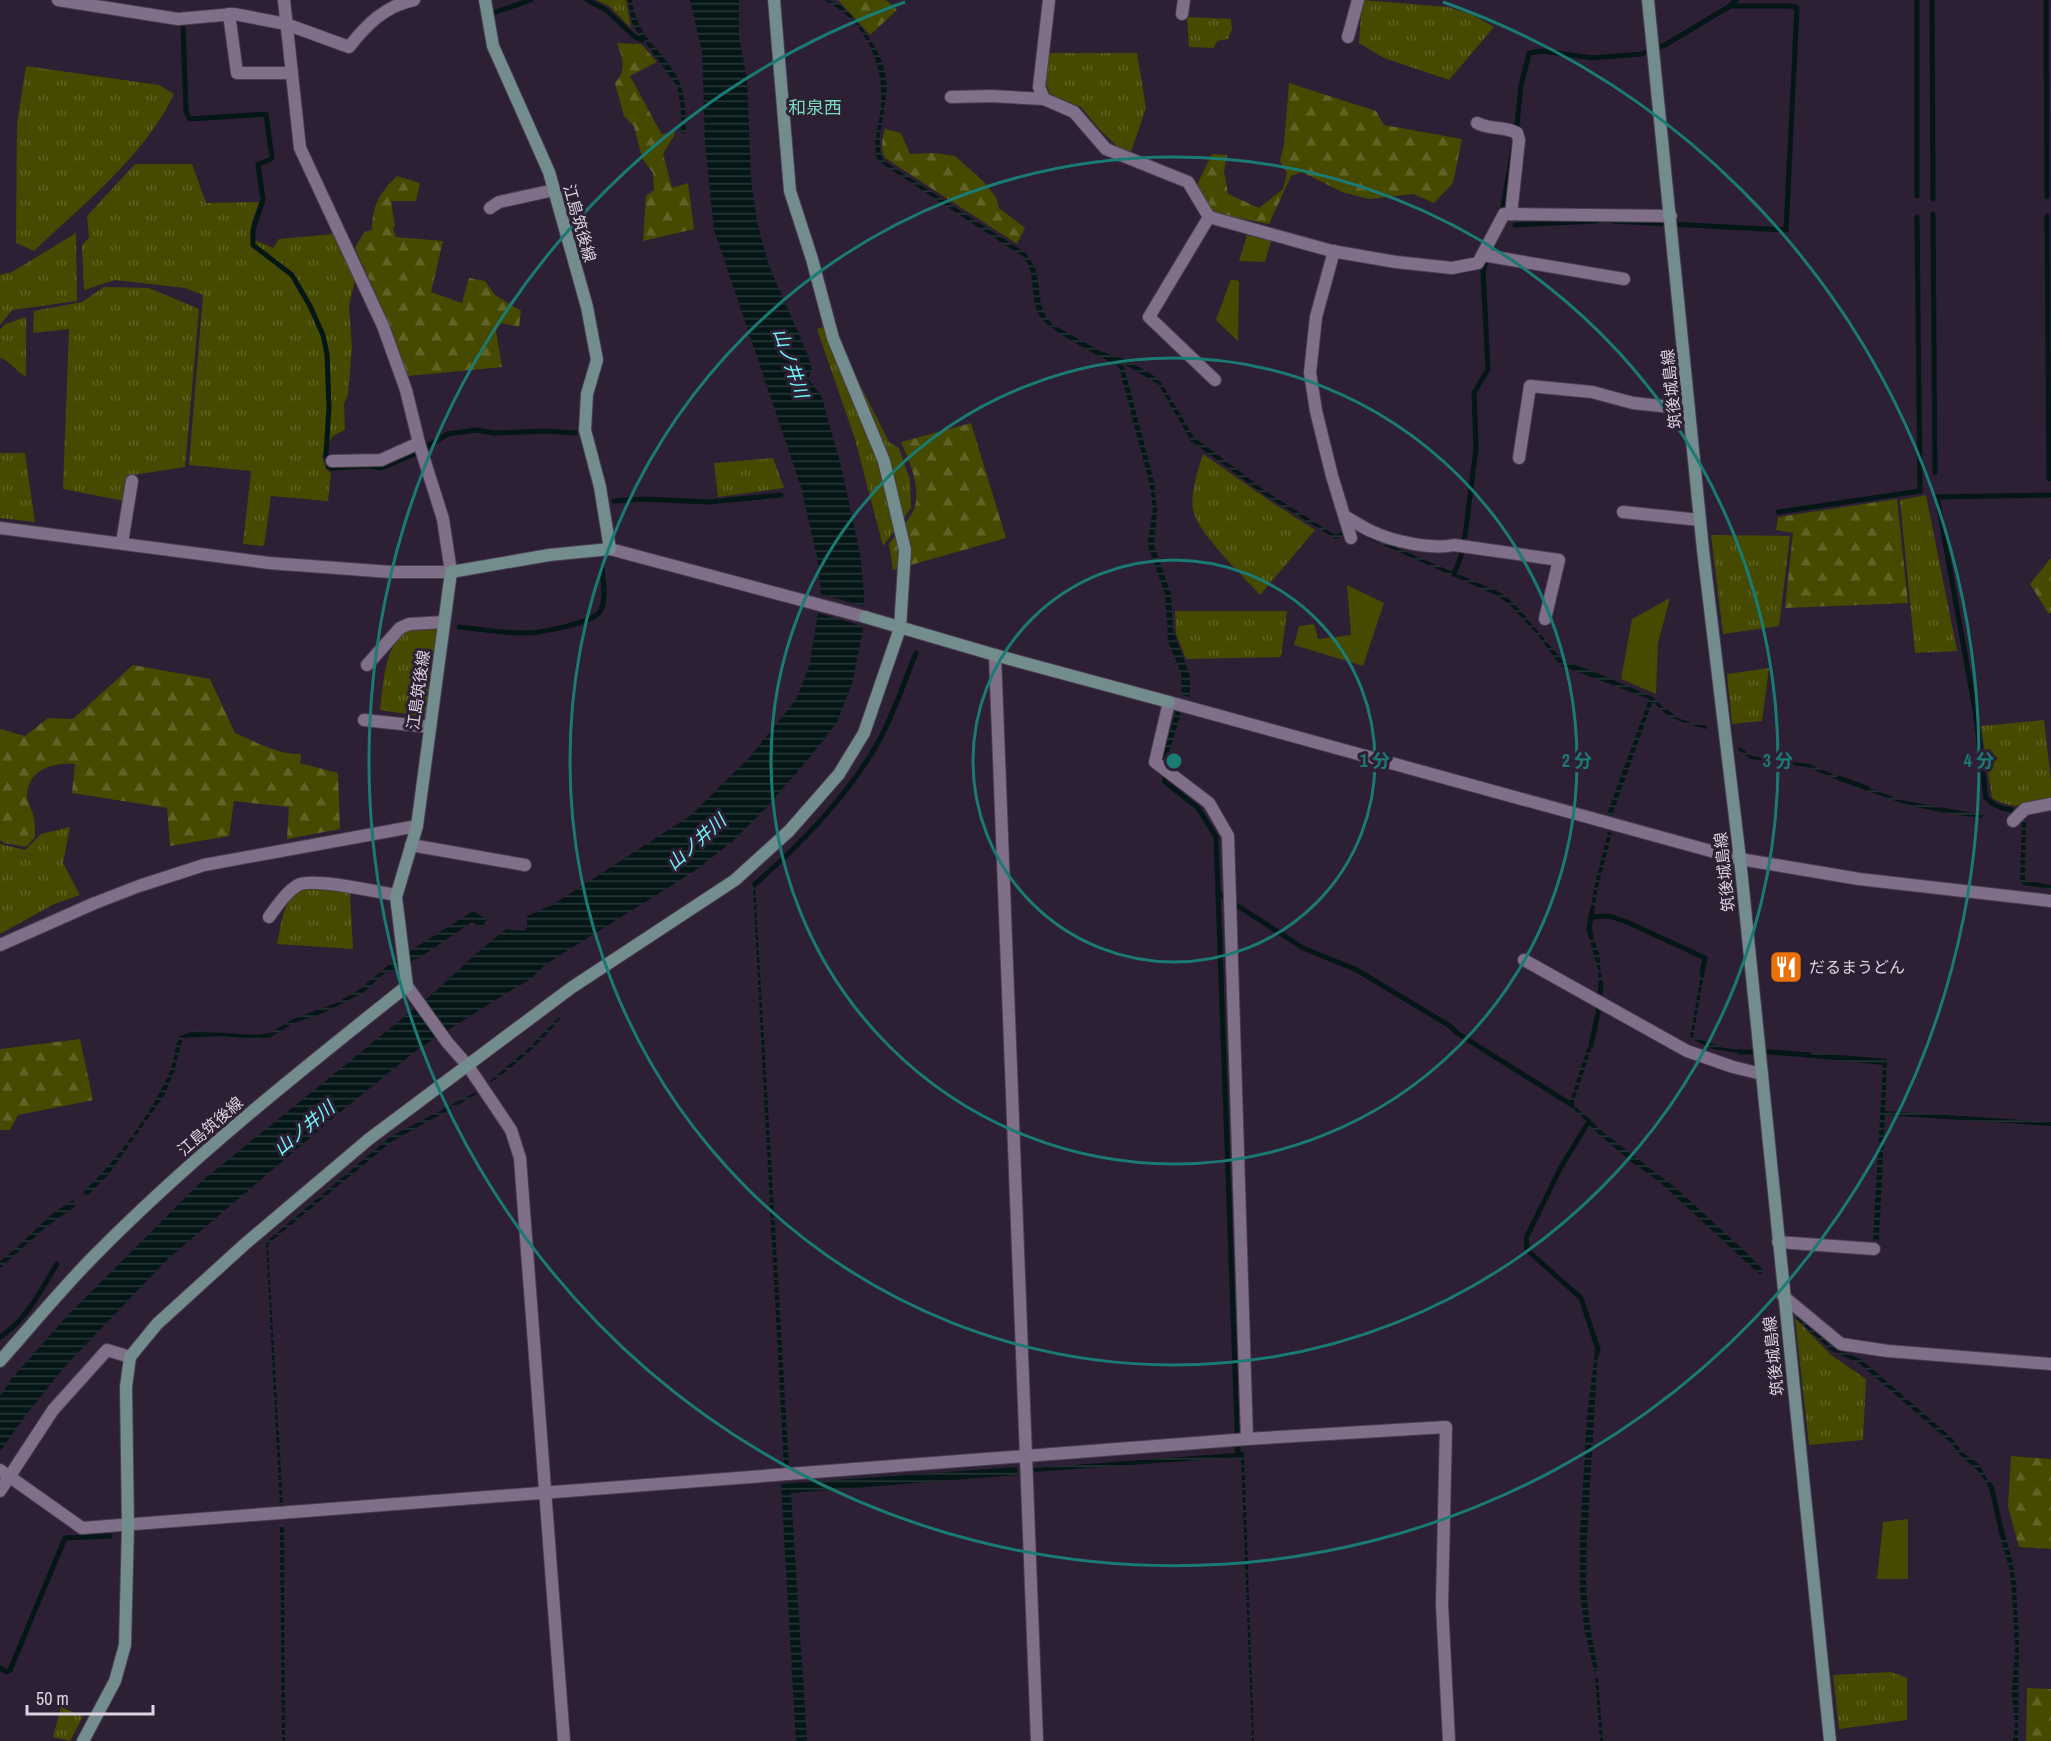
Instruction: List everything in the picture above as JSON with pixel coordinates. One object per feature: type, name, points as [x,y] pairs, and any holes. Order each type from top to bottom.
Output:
[{"type":"main road","name":"江島筑後線","points":[[484,0],[493,46],[549,172],[587,307],[597,360],[587,394],[585,430],[600,487],[610,549]]},
{"type":"main road","points":[[83,1741],[115,1681],[125,1645],[128,1526],[126,1387],[130,1357],[157,1324],[245,1244],[369,1139],[571,988],[735,880],[789,831],[839,774],[864,733],[900,628],[905,550],[884,461],[833,338],[812,258],[790,191],[774,0]]},
{"type":"main road","name":"筑後城島線","points":[[1648,0],[1700,520],[1740,859],[1830,1741]]},
{"type":"main road","points":[[451,572],[549,555],[610,549]]},
{"type":"main road","name":"江島筑後線","points":[[0,1361],[95,1254],[175,1177],[292,1077],[407,986],[396,895],[417,826],[451,572]]},
{"type":"main road","points":[[865,616],[995,655],[1168,702]]},
{"type":"street","points":[[58,0],[178,19],[229,14],[286,24],[349,47],[364,27],[382,12],[414,0]]},
{"type":"street","points":[[0,528],[280,564],[391,572],[451,572],[443,519],[419,442],[406,390],[383,326],[300,148],[284,0]]},
{"type":"street","points":[[1044,99],[1039,87],[1049,0]]},
{"type":"street","points":[[1182,14],[1184,0]]},
{"type":"street","points":[[1348,37],[1358,0]]},
{"type":"street","points":[[229,14],[237,73],[292,73]]},
{"type":"street","points":[[951,97],[991,96],[1044,99],[1074,112],[1106,149],[1188,182],[1209,217],[1335,251],[1396,262],[1452,268],[1478,262],[1504,214],[1671,216]]},
{"type":"street","points":[[1477,123],[1485,128],[1510,129],[1517,133],[1511,214]]},
{"type":"street","points":[[490,208],[499,202],[554,190]]},
{"type":"street","points":[[1209,217],[1149,317],[1215,381]]},
{"type":"street","points":[[1335,251],[1316,317],[1310,373],[1318,420],[1333,479],[1352,538]]},
{"type":"street","points":[[1483,255],[1624,279]]},
{"type":"street","points":[[1519,458],[1530,386],[1592,392],[1633,403],[1689,409]]},
{"type":"street","points":[[333,461],[381,460],[419,442]]},
{"type":"street","points":[[122,543],[132,481]]},
{"type":"street","points":[[1623,512],[1700,520]]},
{"type":"street","points":[[1346,517],[1371,531],[1395,539],[1442,548],[1454,545],[1559,560],[1545,619]]},
{"type":"street","points":[[610,549],[865,616]]},
{"type":"street","points":[[368,665],[400,628],[409,624],[444,622]]},
{"type":"street","points":[[995,655],[1037,1741]]},
{"type":"street","points":[[1247,1439],[1228,836],[1209,803],[1155,762],[1168,702],[1740,859],[1859,879],[2051,901]]},
{"type":"street","points":[[364,720],[430,727]]},
{"type":"street","points":[[2013,821],[2025,809],[2051,804]]},
{"type":"street","points":[[0,945],[139,885],[204,865],[417,826]]},
{"type":"street","points":[[411,844],[525,865]]},
{"type":"street","points":[[269,917],[288,894],[302,883],[319,883],[396,895]]},
{"type":"street","points":[[1524,960],[1687,1051],[1733,1067],[1762,1074]]},
{"type":"street","points":[[407,986],[447,1042],[468,1066],[511,1130],[520,1158],[564,1741]]},
{"type":"street","points":[[1778,1242],[1874,1249]]},
{"type":"street","points":[[1783,1296],[1841,1344],[1888,1351],[2051,1364]]},
{"type":"street","points":[[0,1491],[4,1473],[53,1410],[107,1350],[130,1357]]},
{"type":"street","points":[[4,1473],[82,1528],[1247,1439],[1446,1427],[1442,1604],[1449,1741]]},
{"type":"green space","points":[[596,0],[626,0],[631,28],[609,6]]},
{"type":"green space","points":[[838,0],[886,0],[897,10],[870,35]]},
{"type":"green space","points":[[1362,0],[1448,7],[1473,15],[1494,27],[1449,80],[1384,58],[1359,43]]},
{"type":"green space","points":[[1187,17],[1231,19],[1232,29],[1228,39],[1217,41],[1214,48],[1189,47]]},
{"type":"green space","points":[[617,43],[641,44],[657,62],[630,76],[662,135],[673,130],[675,134],[663,154],[672,188],[688,183],[694,229],[643,241],[646,196],[654,190],[653,173],[642,158],[634,126],[624,116],[615,83],[621,74],[623,64]]},
{"type":"green space","points":[[1046,53],[1137,53],[1146,108],[1131,152],[1118,147],[1081,107],[1050,94],[1045,80]]},
{"type":"green space","points":[[26,66],[159,85],[174,94],[161,117],[129,159],[111,179],[34,251],[16,243],[17,124]]},
{"type":"green space","points":[[1289,83],[1376,111],[1384,125],[1462,139],[1453,183],[1434,203],[1413,194],[1369,199],[1342,192],[1302,172],[1291,176],[1269,224],[1213,213],[1196,187],[1212,154],[1227,155],[1224,171],[1228,194],[1259,208],[1283,189],[1287,173],[1280,161],[1284,145]]},
{"type":"green space","points":[[885,129],[901,133],[910,154],[933,153],[955,156],[983,181],[996,197],[999,208],[1025,228],[1017,244],[885,158],[882,144]]},
{"type":"green space","points":[[135,164],[192,164],[206,203],[259,202],[252,222],[250,238],[273,248],[279,239],[334,234],[355,281],[349,306],[352,347],[348,394],[344,404],[345,430],[333,436],[322,456],[326,469],[331,473],[328,501],[271,496],[264,546],[243,544],[251,471],[189,465],[203,295],[185,288],[115,280],[84,290],[82,245],[89,238],[87,216]]},
{"type":"green space","points":[[397,176],[420,183],[416,201],[391,201],[395,226],[393,229],[396,237],[443,241],[431,292],[462,303],[469,278],[485,281],[495,295],[521,311],[519,327],[501,323],[496,331],[502,367],[408,376],[391,328],[355,248],[364,232],[372,230],[378,200]]},
{"type":"green space","points":[[76,233],[77,301],[12,310],[0,325],[0,275],[12,272]]},
{"type":"green space","points":[[1247,235],[1271,241],[1265,262],[1239,261]]},
{"type":"green space","points":[[1231,279],[1239,281],[1238,341],[1216,320]]},
{"type":"green space","points":[[104,287],[149,288],[199,309],[185,467],[127,476],[124,501],[63,489],[69,329],[33,333],[34,311],[82,302]]},
{"type":"green space","points":[[26,317],[26,377],[0,358],[0,330],[5,324]]},
{"type":"green space","points":[[830,325],[889,442],[899,448],[910,480],[911,508],[883,546],[855,439],[817,329]]},
{"type":"green space","points":[[971,423],[1006,538],[893,570],[889,544],[909,518],[916,501],[914,475],[901,442]]},
{"type":"green space","points":[[0,453],[25,453],[35,522],[0,518]]},
{"type":"green space","points":[[1203,454],[1315,530],[1260,595],[1211,542],[1196,519],[1193,497]]},
{"type":"green space","points":[[773,458],[784,488],[718,497],[714,463]]},
{"type":"green space","points":[[1926,495],[1957,651],[1915,653],[1900,500]]},
{"type":"green space","points":[[1897,499],[1908,603],[1785,608],[1793,533],[1776,530],[1778,517]]},
{"type":"green space","points":[[1711,535],[1790,536],[1779,626],[1723,634]]},
{"type":"green space","points":[[2051,558],[2051,613],[2048,613],[2030,584]]},
{"type":"green space","points":[[1347,585],[1384,603],[1363,666],[1294,645],[1299,626],[1314,624],[1318,639],[1351,635]]},
{"type":"green space","points":[[1670,598],[1658,643],[1656,694],[1621,679],[1632,619]]},
{"type":"green space","points":[[1175,611],[1287,611],[1281,657],[1186,659],[1176,634]]},
{"type":"green space","points":[[438,626],[426,717],[380,710],[384,675],[396,641],[404,633],[414,628]]},
{"type":"green space","points":[[133,665],[210,679],[235,733],[276,750],[301,754],[300,763],[338,773],[340,829],[287,839],[289,807],[234,801],[229,836],[170,846],[167,808],[72,793],[75,764],[58,764],[37,773],[28,787],[27,799],[34,818],[35,837],[26,847],[4,843],[0,840],[0,729],[25,736],[48,718],[73,719]]},
{"type":"green space","points":[[1769,668],[1762,721],[1732,724],[1727,674]]},
{"type":"green space","points":[[2044,720],[2051,800],[2014,806],[1992,798],[1981,726]]},
{"type":"green space","points":[[70,827],[63,863],[80,895],[54,904],[0,934],[0,844],[25,850],[41,834]]},
{"type":"green space","points":[[320,887],[350,892],[353,949],[277,944],[284,913],[290,899],[301,890]]},
{"type":"green space","points":[[80,1039],[93,1100],[18,1115],[10,1130],[0,1130],[0,1049]]},
{"type":"green space","points":[[1795,1318],[1831,1355],[1866,1379],[1863,1440],[1809,1445]]},
{"type":"green space","points":[[2011,1456],[2051,1459],[2051,1549],[2019,1547],[2008,1507]]},
{"type":"green space","points":[[1908,1519],[1908,1579],[1877,1579],[1883,1522]]},
{"type":"green space","points":[[1891,1672],[1907,1678],[1907,1720],[1839,1729],[1833,1675]]},
{"type":"green space","points":[[2027,1688],[2051,1689],[2051,1741],[2026,1741]]},
{"type":"green space","points":[[61,1707],[83,1716],[70,1741],[53,1737]]},
{"type":"water","points":[[628,0],[632,0],[639,25],[645,35],[666,60],[679,81],[686,113],[686,133],[681,133],[681,108],[677,86],[636,30],[631,20]]},
{"type":"water","name":"山ノ井川","points":[[690,0],[739,0],[739,37],[747,78],[751,179],[757,222],[768,263],[808,356],[812,369],[808,379],[821,395],[841,466],[860,554],[864,593],[863,629],[852,684],[837,722],[766,808],[732,842],[693,872],[546,964],[531,979],[418,1049],[169,1258],[67,1364],[0,1451],[0,1396],[12,1378],[69,1314],[203,1180],[430,996],[506,929],[524,931],[527,926],[527,916],[554,904],[690,816],[749,758],[797,698],[810,663],[821,593],[818,562],[801,487],[714,230],[705,144],[702,51]]},
{"type":"water","points":[[824,0],[838,4],[850,14],[872,42],[882,63],[887,88],[880,134],[881,154],[884,161],[1027,254],[1036,272],[1044,312],[1052,324],[1100,351],[1129,361],[1154,376],[1162,384],[1194,437],[1267,492],[1335,535],[1344,531],[1345,535],[1336,539],[1266,496],[1191,441],[1158,384],[1114,358],[1124,367],[1154,481],[1157,512],[1154,545],[1171,594],[1173,630],[1190,676],[1190,697],[1182,695],[1181,673],[1168,641],[1165,594],[1149,549],[1148,540],[1153,508],[1149,482],[1119,367],[1062,335],[1043,320],[1034,300],[1031,273],[1025,258],[878,161],[875,143],[881,97],[877,64],[871,48],[852,20]]},
{"type":"water","points":[[1358,531],[1506,596],[1563,661],[1653,697],[1680,719],[1707,726],[1707,729],[1672,717],[1652,703],[1612,816],[1607,814],[1649,699],[1560,665],[1538,635],[1510,605],[1498,596],[1370,539]]},
{"type":"water","points":[[1176,711],[1181,713],[1167,759],[1162,757]]},
{"type":"water","points":[[1740,747],[1751,756],[1809,764],[1844,779],[1843,782],[1807,767],[1751,759],[1738,750]]},
{"type":"water","points":[[1862,785],[1901,800],[1984,815],[1982,818],[1921,808],[1891,800],[1861,788]]},
{"type":"water","points":[[2022,818],[2026,819],[2025,880],[2051,885],[2051,889],[2024,885],[2020,882]]},
{"type":"water","points":[[1608,832],[1612,833],[1597,891],[1593,918],[1589,918],[1595,884]]},
{"type":"water","points":[[755,884],[789,1467],[784,1468],[753,888]]},
{"type":"water","points":[[473,911],[487,919],[482,928],[472,922],[422,956],[385,973],[363,993],[323,1013],[294,1023],[269,1038],[220,1036],[183,1038],[174,1072],[164,1096],[108,1175],[87,1196],[83,1192],[121,1151],[153,1104],[170,1071],[180,1036],[195,1031],[255,1035],[270,1033],[293,1019],[336,1003],[360,989],[391,963]]},
{"type":"water","points":[[1590,929],[1599,953],[1603,991],[1599,991],[1598,969],[1587,931]]},
{"type":"water","points":[[1702,968],[1705,969],[1693,1037],[1724,1048],[1743,1050],[1745,1054],[1712,1049],[1690,1038]]},
{"type":"water","points":[[559,1017],[561,1018],[528,1053],[490,1081],[529,1048]]},
{"type":"water","points":[[1590,1040],[1594,1041],[1573,1104],[1603,1132],[1677,1189],[1748,1254],[1764,1271],[1760,1275],[1662,1184],[1596,1132],[1569,1104]]},
{"type":"water","points":[[1804,1052],[1887,1059],[1885,1111],[2051,1122],[2051,1126],[1885,1115],[1879,1240],[1873,1239],[1883,1065],[1803,1057]]},
{"type":"water","points":[[476,1092],[477,1094],[391,1142],[268,1244],[283,1507],[280,1507],[266,1242],[390,1137]]},
{"type":"water","points":[[73,1200],[76,1206],[46,1227],[0,1268],[0,1261],[52,1214]]},
{"type":"water","points":[[1797,1313],[1831,1346],[1862,1360],[1952,1438],[1962,1452],[1980,1465],[1994,1488],[1992,1490],[1977,1470],[1959,1454],[1952,1444],[1860,1364],[1832,1351],[1796,1318]]},
{"type":"water","points":[[1598,1349],[1586,1586],[1589,1620],[1598,1670],[1594,1672],[1584,1627],[1580,1592],[1580,1536],[1587,1416],[1595,1352]]},
{"type":"water","points":[[1234,1449],[1244,1452],[1254,1741],[1252,1741],[1241,1457],[1034,1472],[1033,1468],[1234,1453]]},
{"type":"water","points":[[1017,1467],[1018,1475],[791,1493],[807,1741],[796,1741],[781,1484]]},
{"type":"water","points":[[284,1525],[285,1741],[282,1741],[280,1526]]},
{"type":"water","points":[[2003,1527],[2016,1584],[2019,1641],[2018,1741],[2013,1741],[2015,1723],[2012,1694],[2015,1649],[2012,1592],[2009,1567],[1998,1529]]},
{"type":"water","points":[[1595,1678],[1598,1678],[1603,1741],[1600,1741]]},
{"type":"pier","points":[[817,593],[867,607],[866,627],[814,612]]},
{"type":"waterway","points":[[490,14],[531,0]]},
{"type":"waterway","points":[[587,0],[606,10],[635,37],[642,40]]},
{"type":"waterway","points":[[1502,213],[1517,125],[1521,86],[1529,53],[1543,51],[1592,58],[1641,54],[1665,45],[1730,6],[1736,0]]},
{"type":"waterway","points":[[1917,0],[1917,196]]},
{"type":"waterway","points":[[1932,0],[1933,199]]},
{"type":"waterway","points":[[2046,0],[2047,197]]},
{"type":"waterway","points":[[1612,221],[1786,230],[1797,8],[1730,6]]},
{"type":"waterway","points":[[183,28],[186,110],[189,119],[266,114],[272,158],[258,164],[263,200],[253,230],[253,245],[292,275],[323,335],[327,354],[329,407],[326,455],[329,467],[381,468],[412,455],[448,434],[476,430],[494,433],[546,431],[575,433]]},
{"type":"waterway","points":[[1933,214],[1935,473]]},
{"type":"waterway","points":[[2047,216],[2049,479]]},
{"type":"waterway","points":[[1778,512],[1920,491],[1917,217]]},
{"type":"waterway","points":[[1515,225],[1597,221]]},
{"type":"waterway","points":[[1454,574],[1465,536],[1476,448],[1474,393],[1488,369],[1483,271],[1488,256]]},
{"type":"waterway","points":[[614,501],[643,499],[708,502],[781,495]]},
{"type":"waterway","points":[[2017,816],[2010,809],[1997,806],[1986,798],[1975,710],[1937,497],[2051,495]]},
{"type":"waterway","points":[[459,627],[529,633],[555,629],[594,617],[599,613],[603,604],[602,568]]},
{"type":"waterway","points":[[755,884],[821,820],[864,766],[887,724],[916,653]]},
{"type":"waterway","points":[[1166,751],[1165,782],[1198,808],[1216,837],[1238,1454]]},
{"type":"waterway","points":[[1839,778],[1867,788]]},
{"type":"waterway","points":[[1218,893],[1303,948],[1357,970],[1450,1026],[1457,1033],[1572,1105]]},
{"type":"waterway","points":[[1591,934],[1589,929],[1592,911]]},
{"type":"waterway","points":[[1591,917],[1609,916],[1627,922],[1705,958],[1702,973]]},
{"type":"waterway","points":[[1591,1045],[1601,984]]},
{"type":"waterway","points":[[1740,1052],[1809,1055]]},
{"type":"waterway","points":[[1589,1121],[1561,1167],[1526,1238],[1527,1250],[1581,1298],[1598,1349],[1597,1354]]},
{"type":"waterway","points":[[0,1337],[25,1314],[57,1264]]},
{"type":"waterway","points":[[1990,1485],[2002,1534]]},
{"type":"waterway","points":[[0,1668],[7,1672],[10,1670],[65,1538],[110,1536]]},
{"type":"place","name":"だるまうどん","points":[[1786,967]]},
{"type":"district","name":"和泉西","points":[[815,107]]}]
